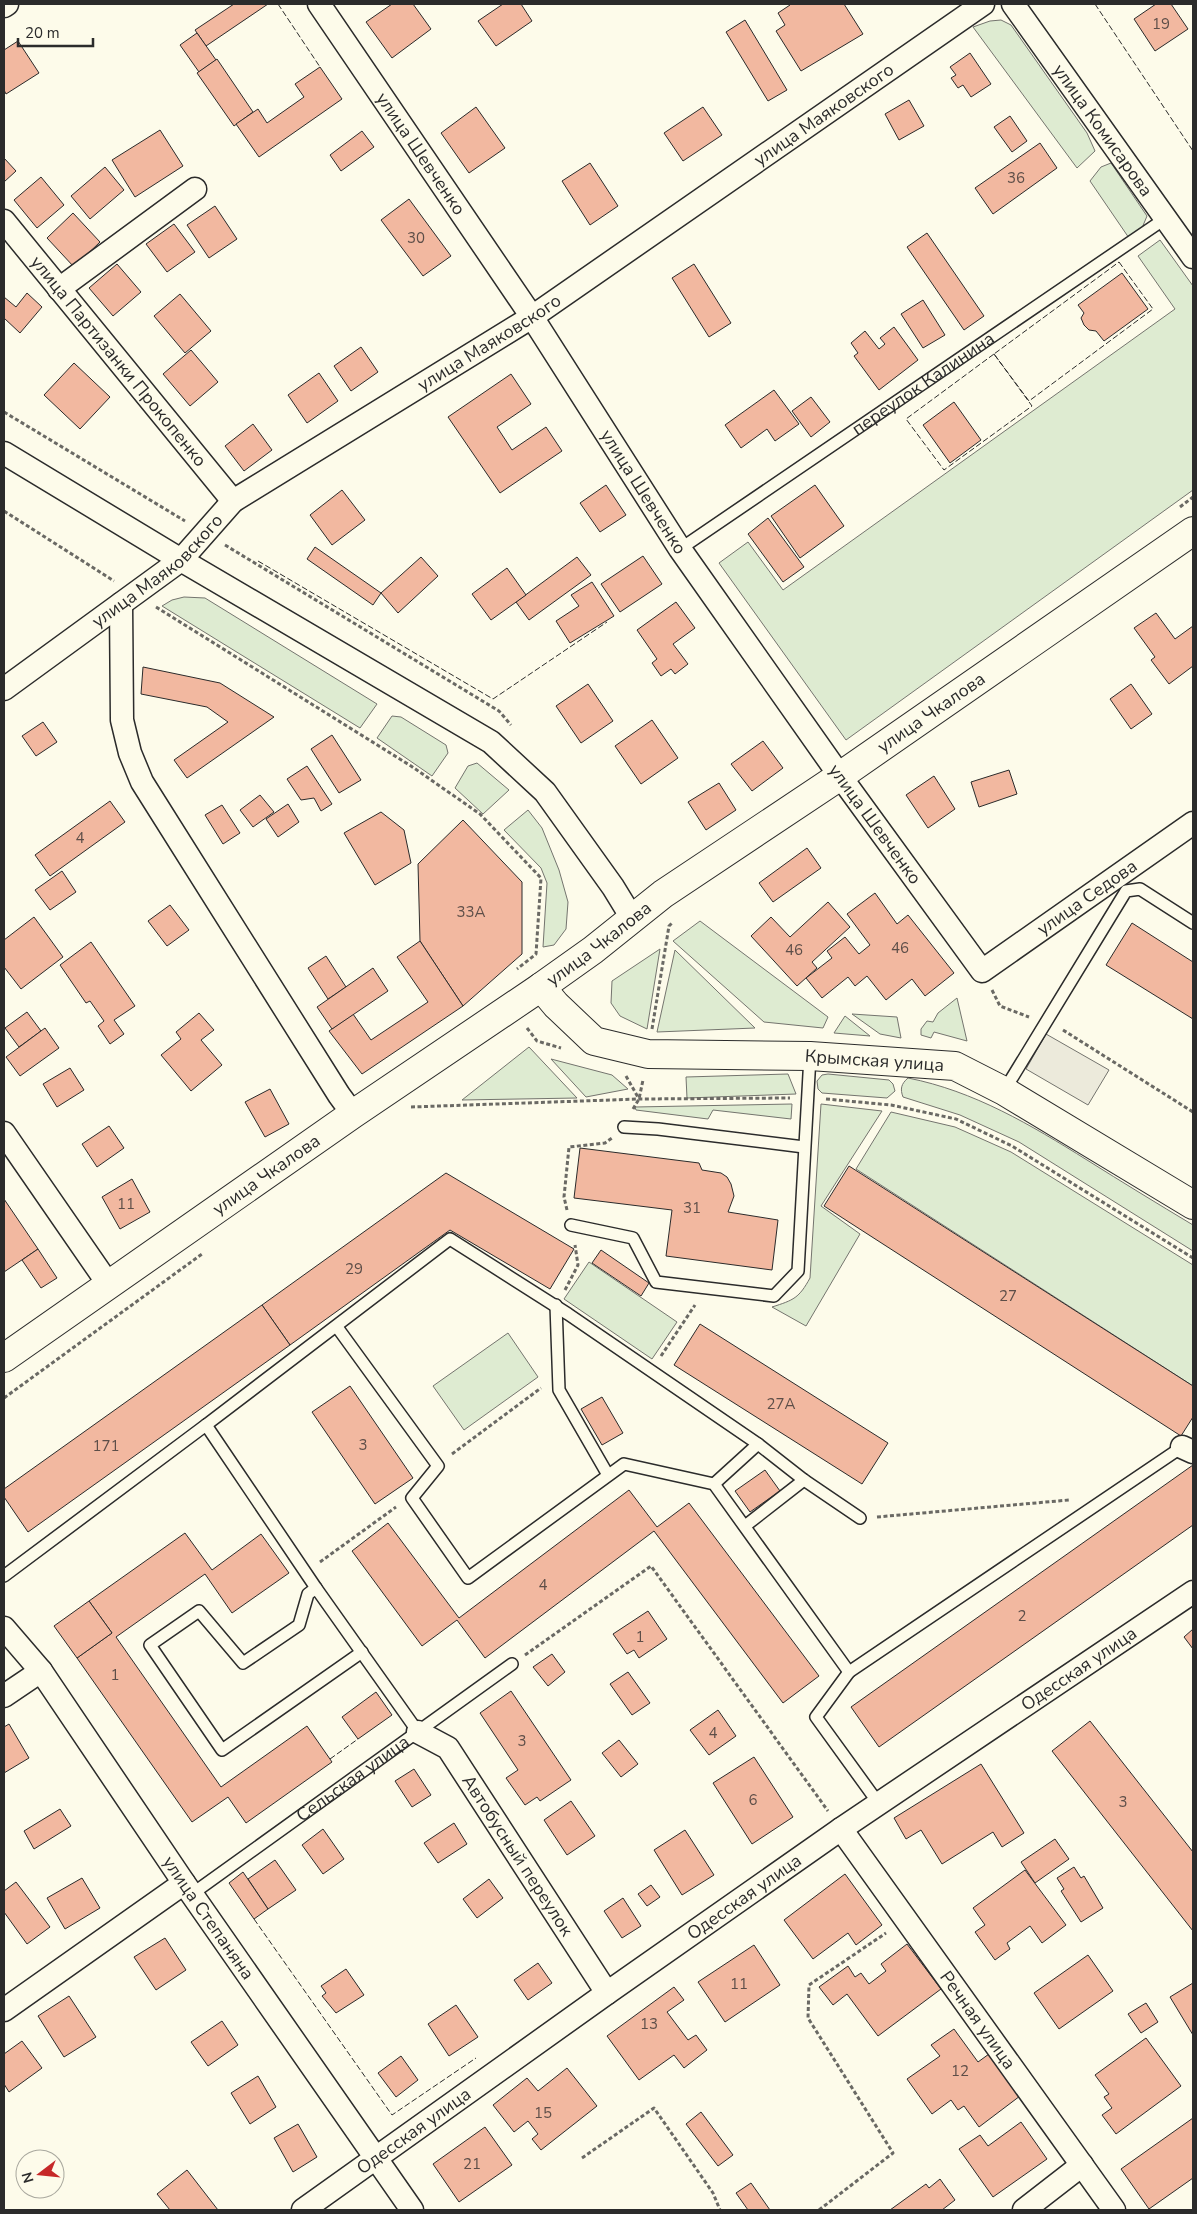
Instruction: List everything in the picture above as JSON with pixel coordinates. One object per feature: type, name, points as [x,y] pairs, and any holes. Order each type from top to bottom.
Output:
[{"type":"main road","name":"улица Чкалова","points":[[4,1358],[353,1114],[541,987],[593,950],[663,894],[840,776],[1193,531]]},
{"type":"main road","name":"Крымская улица","points":[[541,987],[556,1005],[594,1041],[648,1054],[810,1056],[955,1066],[1004,1091],[1193,1205]]},
{"type":"street","points":[[4,6],[8,4]]},
{"type":"street","name":"улица Шевченко","points":[[319,4],[532,317],[680,549],[840,776],[982,971]]},
{"type":"street","name":"улица Маяковского","points":[[4,689],[181,560],[233,501],[532,317],[983,4]]},
{"type":"street","name":"улица Комисарова","points":[[1013,4],[1166,218],[1189,243]]},
{"type":"street","points":[[59,289],[195,189]]},
{"type":"street","name":"улица Партизанки Прокопенко","points":[[4,221],[233,501]]},
{"type":"street","points":[[4,453],[181,560],[492,742],[545,792],[613,887],[632,918]]},
{"type":"street","points":[[128,599],[122,720],[130,752],[142,782],[339,1095],[353,1114]]},
{"type":"street","name":"улица Седова","points":[[982,971],[1193,823]]},
{"type":"street","points":[[4,1134],[109,1285]]},
{"type":"street","name":"Одесская улица","points":[[303,2210],[607,1993],[842,1829],[1193,1592]]},
{"type":"street","name":"улица Степаняна","points":[[4,1628],[40,1671],[188,1889],[412,2210]]},
{"type":"street","points":[[4,1696],[40,1671]]},
{"type":"street","name":"Автобусный переулок","points":[[418,1732],[448,1748],[607,1993]]},
{"type":"street","name":"Речная улица","points":[[842,1829],[1114,2210]]},
{"type":"street","name":"Сельская улица","points":[[4,2010],[188,1889]]},
{"type":"street","points":[[1024,2210],[1082,2165]]},
{"type":"lane","name":"переулок Калинина","points":[[680,549],[1166,218]]},
{"type":"lane","points":[[1004,1091],[1126,891],[1140,889],[1193,922]]},
{"type":"lane","points":[[571,1225],[633,1238],[656,1282],[774,1296],[798,1271],[806,1098],[810,1056]]},
{"type":"lane","points":[[624,1127],[658,1129],[804,1147]]},
{"type":"lane","points":[[4,1576],[337,1327],[450,1239],[556,1305],[758,1444],[804,1480],[860,1518]]},
{"type":"lane","points":[[556,1305],[558,1390],[608,1476]]},
{"type":"lane","points":[[337,1327],[438,1466],[412,1498],[468,1578],[624,1464],[714,1484],[849,1672]]},
{"type":"lane","points":[[206,1425],[316,1588],[418,1732]]},
{"type":"lane","points":[[714,1484],[758,1444]]},
{"type":"lane","points":[[879,1804],[816,1717],[849,1672],[1108,1496],[1188,1449]]},
{"type":"lane","points":[[746,1526],[804,1480]]},
{"type":"lane","points":[[316,1588],[308,1594],[299,1625],[243,1663],[200,1611],[150,1645],[222,1750],[362,1652]]},
{"type":"lane","name":"Сельская улица","points":[[188,1889],[418,1732],[512,1664]]},
{"type":"path","points":[[1177,508],[1193,497]]},
{"type":"path","points":[[4,511],[128,599],[411,766],[480,814],[541,878],[536,954],[515,970]]},
{"type":"path","points":[[556,1305],[578,1265],[564,1197],[569,1147],[605,1143],[624,1127],[639,1099],[669,926],[678,916],[663,894]]},
{"type":"path","points":[[982,971],[1000,1006],[1059,1027],[1193,1112]]},
{"type":"path","points":[[406,1107],[639,1099],[806,1098],[891,1105],[956,1120],[1012,1146],[1193,1258]]},
{"type":"path","points":[[4,1398],[205,1252]]},
{"type":"path","points":[[652,1372],[698,1299],[712,1290]]},
{"type":"path","points":[[438,1466],[460,1447],[546,1384]]},
{"type":"path","points":[[860,1518],[1108,1496]]},
{"type":"path","points":[[307,1572],[396,1507],[412,1498]]},
{"type":"path","points":[[512,1664],[651,1566],[842,1829]]},
{"type":"path","points":[[819,2210],[893,2153],[808,2018],[809,1985],[906,1919]]},
{"type":"path","points":[[582,2158],[654,2108],[713,2193],[720,2210]]},
{"type":"green space","points":[[1001,20],[1011,25],[1087,133],[1095,151],[1077,168],[973,27],[990,21]]},
{"type":"green space","points":[[1111,163],[1147,216],[1142,228],[1129,238],[1090,181],[1101,167]]},
{"type":"green space","points":[[1160,240],[1193,286],[1193,490],[846,740],[719,563],[748,542],[783,590],[1175,309],[1138,256]]},
{"type":"green space","points":[[184,597],[205,598],[377,704],[360,728],[162,606],[172,600]]},
{"type":"green space","points":[[392,716],[401,717],[446,745],[448,753],[432,776],[377,738]]},
{"type":"green space","points":[[477,763],[509,790],[483,814],[455,788],[468,766]]},
{"type":"green space","points":[[528,810],[542,828],[559,870],[568,902],[566,929],[554,945],[543,947],[547,883],[541,868],[504,830]]},
{"type":"green space","points":[[700,921],[828,1017],[823,1028],[764,1022],[673,941]]},
{"type":"green space","points":[[660,949],[647,1029],[620,1016],[611,1003],[612,981]]},
{"type":"green space","points":[[675,950],[755,1028],[657,1032]]},
{"type":"green space","points":[[957,998],[967,1041],[934,1032],[931,1038],[921,1035],[921,1029],[927,1021],[933,1022],[938,1013]]},
{"type":"green space","points":[[852,1014],[897,1017],[901,1038],[880,1034]]},
{"type":"green space","points":[[845,1016],[870,1036],[834,1033]]},
{"type":"green space","points":[[529,1047],[577,1098],[462,1100]]},
{"type":"green space","points":[[551,1059],[612,1075],[628,1089],[586,1097]]},
{"type":"green space","points":[[788,1074],[796,1094],[687,1098],[686,1077]]},
{"type":"green space","points":[[822,1075],[889,1080],[893,1084],[895,1091],[887,1098],[822,1093],[818,1089],[817,1081]]},
{"type":"green space","points":[[908,1078],[956,1091],[979,1100],[1023,1122],[1066,1147],[1193,1225],[1193,1251],[1019,1142],[960,1115],[903,1097],[902,1087]]},
{"type":"green space","points":[[792,1104],[791,1119],[713,1110],[708,1119],[636,1110],[635,1107]]},
{"type":"green space","points":[[821,1104],[882,1111],[821,1206],[860,1234],[806,1326],[772,1307],[786,1302],[799,1294],[810,1278]]},
{"type":"green space","points":[[891,1112],[955,1127],[1011,1152],[1193,1265],[1193,1386],[856,1169]]},
{"type":"green space","points":[[589,1262],[677,1322],[652,1359],[564,1299]]},
{"type":"green space","points":[[508,1333],[538,1377],[464,1430],[433,1386]]},
{"type":"shaded area","points":[[1046,1034],[1109,1070],[1088,1105],[1026,1069]]},
{"type":"building","points":[[234,4],[268,4],[206,46],[195,30]]},
{"type":"building","points":[[392,4],[413,4],[431,29],[392,58],[366,22]]},
{"type":"building","points":[[503,4],[521,4],[532,21],[496,46],[478,21]]},
{"type":"building","points":[[790,4],[844,4],[863,34],[801,71],[776,31],[785,25],[778,13]]},
{"type":"building","points":[[1156,4],[1171,4],[1188,29],[1155,51],[1134,19]]},
{"type":"building","points":[[745,20],[787,90],[768,101],[726,32]]},
{"type":"building","points":[[197,33],[216,60],[199,72],[180,45]]},
{"type":"building","points":[[18,41],[39,73],[6,94],[4,90],[4,50]]},
{"type":"building","points":[[970,53],[991,84],[971,97],[963,85],[958,88],[951,78],[956,75],[950,67]]},
{"type":"building","points":[[217,59],[253,112],[234,126],[197,73]]},
{"type":"building","points":[[320,67],[342,99],[259,157],[236,124],[258,109],[267,123],[304,97],[295,84]]},
{"type":"building","points":[[909,100],[924,126],[899,140],[885,114]]},
{"type":"building","points":[[476,107],[505,148],[469,173],[441,133]]},
{"type":"building","points":[[703,107],[722,135],[683,161],[664,133]]},
{"type":"building","points":[[1010,116],[1027,141],[1012,152],[994,127]]},
{"type":"building","points":[[160,130],[183,166],[135,197],[112,160]]},
{"type":"building","points":[[362,131],[374,147],[341,171],[330,155]]},
{"type":"building","points":[[1040,143],[1057,168],[993,214],[975,188]]},
{"type":"building","points":[[4,158],[16,171],[4,182]]},
{"type":"building","points":[[590,163],[618,206],[590,225],[562,181]]},
{"type":"building","points":[[105,167],[124,190],[90,219],[71,196]]},
{"type":"building","points":[[41,177],[64,205],[37,228],[14,200]]},
{"type":"building","points":[[409,199],[451,256],[423,276],[381,220]]},
{"type":"building","points":[[215,206],[237,239],[209,258],[187,225]]},
{"type":"building","points":[[73,213],[100,242],[74,267],[47,238]]},
{"type":"building","points":[[174,224],[195,252],[167,272],[146,244]]},
{"type":"building","points":[[927,233],[984,316],[964,330],[907,247]]},
{"type":"building","points":[[117,264],[141,292],[113,316],[89,288]]},
{"type":"building","points":[[694,264],[731,323],[709,337],[672,278]]},
{"type":"building","points":[[1122,273],[1148,309],[1104,341],[1096,331],[1089,330],[1084,325],[1081,318],[1084,313],[1078,305]]},
{"type":"building","points":[[27,293],[42,307],[20,333],[4,318],[4,297],[16,307]]},
{"type":"building","points":[[180,294],[211,331],[185,353],[154,316]]},
{"type":"building","points":[[923,300],[945,335],[923,348],[901,314]]},
{"type":"building","points":[[894,327],[918,360],[879,390],[854,356],[858,353],[851,343],[865,331],[879,349],[885,344],[880,338]]},
{"type":"building","points":[[361,347],[378,372],[351,391],[334,366]]},
{"type":"building","points":[[191,350],[218,382],[190,406],[163,374]]},
{"type":"building","points":[[74,363],[110,397],[80,429],[44,395]]},
{"type":"building","points":[[319,373],[338,401],[307,423],[288,395]]},
{"type":"building","points":[[511,374],[531,404],[497,427],[512,450],[546,427],[562,451],[500,493],[448,417]]},
{"type":"building","points":[[774,390],[799,424],[775,441],[767,429],[741,448],[725,425]]},
{"type":"building","points":[[811,397],[830,422],[811,437],[792,411]]},
{"type":"building","points":[[954,402],[981,440],[950,463],[923,425]]},
{"type":"building","points":[[253,424],[272,450],[244,471],[225,446]]},
{"type":"building","points":[[606,485],[626,515],[600,532],[580,503]]},
{"type":"building","points":[[815,485],[844,526],[800,558],[771,516]]},
{"type":"building","points":[[342,490],[365,520],[332,545],[310,515]]},
{"type":"building","points":[[768,518],[804,567],[783,582],[748,534]]},
{"type":"building","points":[[315,547],[381,593],[373,605],[307,559]]},
{"type":"building","points":[[643,556],[662,584],[620,612],[601,584]]},
{"type":"building","points":[[421,557],[438,576],[398,613],[381,593]]},
{"type":"building","points":[[577,557],[591,575],[529,620],[516,602]]},
{"type":"building","points":[[507,568],[526,595],[491,620],[472,594]]},
{"type":"building","points":[[592,582],[614,616],[570,643],[556,621],[579,606],[571,595]]},
{"type":"building","points":[[676,602],[695,628],[673,644],[688,664],[675,674],[671,669],[661,676],[652,663],[657,659],[637,630]]},
{"type":"building","points":[[1156,613],[1175,639],[1193,626],[1193,666],[1169,684],[1151,660],[1155,657],[1134,628]]},
{"type":"building","points":[[143,667],[220,683],[274,717],[187,778],[174,760],[228,722],[207,707],[141,694]]},
{"type":"building","points":[[588,684],[613,721],[581,743],[556,706]]},
{"type":"building","points":[[1131,684],[1152,714],[1131,729],[1110,699]]},
{"type":"building","points":[[652,720],[678,758],[641,784],[615,746]]},
{"type":"building","points":[[43,722],[57,742],[36,756],[22,736]]},
{"type":"building","points":[[332,735],[361,780],[339,793],[311,749]]},
{"type":"building","points":[[763,741],[783,768],[752,791],[731,764]]},
{"type":"building","points":[[307,766],[332,804],[321,811],[314,798],[301,800],[287,779]]},
{"type":"building","points":[[1009,770],[1017,794],[979,807],[971,782]]},
{"type":"building","points":[[934,776],[955,809],[928,828],[906,795]]},
{"type":"building","points":[[719,783],[736,810],[706,830],[688,802]]},
{"type":"building","points":[[260,795],[274,812],[253,827],[240,810]]},
{"type":"building","points":[[110,801],[125,822],[50,876],[35,855]]},
{"type":"building","points":[[288,804],[299,822],[278,837],[266,819]]},
{"type":"building","points":[[222,805],[240,833],[223,844],[205,815]]},
{"type":"building","points":[[381,812],[404,830],[411,863],[375,885],[344,833]]},
{"type":"building","points":[[463,820],[522,882],[522,954],[463,1006],[420,941],[418,864]]},
{"type":"building","points":[[807,848],[821,868],[773,902],[759,883]]},
{"type":"building","points":[[62,871],[76,892],[50,910],[35,890]]},
{"type":"building","points":[[875,893],[897,924],[908,915],[954,973],[925,996],[912,979],[886,1000],[867,976],[855,986],[848,977],[822,998],[806,978],[832,958],[827,951],[845,937],[859,954],[870,945],[847,914]]},
{"type":"building","points":[[828,902],[850,927],[812,962],[817,968],[797,986],[751,936],[771,917],[790,937]]},
{"type":"building","points":[[170,905],[189,930],[167,946],[148,921]]},
{"type":"building","points":[[34,917],[63,957],[21,989],[4,967],[4,940]]},
{"type":"building","points":[[1132,923],[1193,962],[1193,1019],[1106,965]]},
{"type":"building","points":[[420,941],[463,1006],[362,1074],[329,1031],[353,1014],[371,1040],[428,1002],[397,957]]},
{"type":"building","points":[[91,942],[135,1006],[114,1020],[124,1034],[110,1044],[98,1026],[104,1021],[90,1001],[86,1003],[60,965]]},
{"type":"building","points":[[326,956],[346,987],[328,999],[308,968]]},
{"type":"building","points":[[373,968],[388,991],[332,1029],[317,1007]]},
{"type":"building","points":[[27,1012],[41,1031],[19,1047],[5,1028]]},
{"type":"building","points":[[199,1013],[214,1030],[201,1040],[222,1065],[191,1091],[161,1055],[181,1039],[176,1032]]},
{"type":"building","points":[[45,1028],[59,1048],[20,1076],[6,1057]]},
{"type":"building","points":[[70,1068],[84,1090],[57,1107],[43,1084]]},
{"type":"building","points":[[270,1089],[289,1124],[265,1137],[245,1102]]},
{"type":"building","points":[[109,1126],[124,1148],[97,1167],[82,1144]]},
{"type":"building","points":[[580,1148],[699,1163],[702,1170],[721,1173],[727,1177],[731,1184],[734,1196],[728,1212],[778,1220],[772,1270],[666,1256],[672,1210],[574,1198]]},
{"type":"building","points":[[849,1166],[1193,1386],[1193,1417],[1181,1436],[824,1206]]},
{"type":"building","points":[[446,1173],[574,1249],[550,1289],[450,1230],[290,1345],[262,1305]]},
{"type":"building","points":[[132,1179],[150,1212],[120,1229],[102,1197]]},
{"type":"building","points":[[4,1199],[38,1249],[4,1272]]},
{"type":"building","points":[[38,1249],[57,1278],[41,1288],[22,1260]]},
{"type":"building","points":[[601,1250],[649,1283],[641,1296],[592,1263]]},
{"type":"building","points":[[262,1305],[290,1345],[28,1532],[4,1497],[4,1489]]},
{"type":"building","points":[[700,1324],[888,1443],[862,1484],[674,1365]]},
{"type":"building","points":[[350,1386],[413,1478],[375,1504],[312,1412]]},
{"type":"building","points":[[602,1397],[623,1433],[602,1445],[581,1409]]},
{"type":"building","points":[[1193,1465],[1193,1525],[879,1747],[851,1707]]},
{"type":"building","points":[[765,1470],[780,1491],[750,1512],[735,1491]]},
{"type":"building","points":[[629,1490],[657,1527],[689,1503],[819,1676],[783,1703],[654,1531],[485,1658],[457,1620],[422,1646],[352,1551],[388,1523],[459,1618]]},
{"type":"building","points":[[185,1533],[212,1570],[261,1534],[289,1573],[232,1613],[205,1574],[116,1637],[221,1787],[307,1726],[332,1762],[246,1823],[228,1797],[192,1822],[77,1658],[112,1633],[89,1601]]},
{"type":"building","points":[[89,1601],[112,1633],[77,1658],[54,1626]]},
{"type":"building","points":[[648,1611],[667,1639],[639,1658],[634,1650],[627,1654],[613,1634]]},
{"type":"building","points":[[1193,1629],[1193,1649],[1184,1637]]},
{"type":"building","points":[[552,1654],[565,1672],[548,1686],[533,1667]]},
{"type":"building","points":[[628,1672],[650,1703],[632,1715],[610,1684]]},
{"type":"building","points":[[511,1691],[571,1780],[540,1801],[537,1797],[525,1805],[506,1778],[518,1770],[480,1713]]},
{"type":"building","points":[[376,1692],[392,1715],[358,1739],[342,1717]]},
{"type":"building","points":[[718,1710],[736,1736],[709,1755],[690,1730]]},
{"type":"building","points":[[1090,1721],[1193,1852],[1193,1931],[1052,1751]]},
{"type":"building","points":[[9,1724],[29,1758],[4,1773],[4,1727]]},
{"type":"building","points":[[619,1740],[638,1764],[621,1777],[602,1753]]},
{"type":"building","points":[[754,1757],[793,1817],[752,1844],[713,1783]]},
{"type":"building","points":[[981,1764],[1024,1833],[1002,1847],[993,1832],[942,1864],[921,1830],[906,1839],[894,1818]]},
{"type":"building","points":[[414,1769],[431,1795],[412,1807],[395,1781]]},
{"type":"building","points":[[571,1801],[595,1836],[567,1855],[544,1820]]},
{"type":"building","points":[[60,1809],[71,1826],[34,1849],[24,1831]]},
{"type":"building","points":[[454,1823],[467,1844],[438,1863],[424,1843]]},
{"type":"building","points":[[323,1829],[344,1859],[323,1874],[302,1845]]},
{"type":"building","points":[[685,1830],[714,1875],[682,1895],[654,1850]]},
{"type":"building","points":[[1055,1839],[1069,1859],[1035,1883],[1021,1862]]},
{"type":"building","points":[[275,1860],[296,1890],[268,1909],[248,1879]]},
{"type":"building","points":[[1074,1867],[1081,1878],[1084,1876],[1103,1908],[1081,1922],[1061,1891],[1064,1889],[1057,1878]]},
{"type":"building","points":[[1025,1870],[1066,1925],[1042,1943],[1030,1926],[1007,1943],[1010,1949],[995,1960],[975,1932],[985,1925],[973,1908]]},
{"type":"building","points":[[243,1872],[268,1909],[254,1919],[229,1883]]},
{"type":"building","points":[[845,1874],[882,1925],[856,1945],[848,1933],[813,1959],[784,1920]]},
{"type":"building","points":[[82,1878],[100,1908],[65,1929],[47,1898]]},
{"type":"building","points":[[489,1879],[503,1898],[477,1918],[463,1899]]},
{"type":"building","points":[[16,1882],[50,1927],[27,1944],[4,1912],[4,1891]]},
{"type":"building","points":[[651,1885],[660,1897],[647,1906],[638,1894]]},
{"type":"building","points":[[623,1898],[641,1926],[622,1938],[604,1911]]},
{"type":"building","points":[[165,1938],[186,1970],[156,1990],[134,1957]]},
{"type":"building","points":[[907,1944],[941,1989],[878,2036],[847,1994],[833,2005],[819,1987],[848,1966],[855,1977],[861,1973],[869,1984],[886,1971],[881,1964]]},
{"type":"building","points":[[754,1945],[780,1985],[725,2022],[698,1982]]},
{"type":"building","points":[[1088,1955],[1113,1991],[1059,2029],[1034,1993]]},
{"type":"building","points":[[538,1963],[552,1983],[528,2000],[514,1980]]},
{"type":"building","points":[[346,1969],[364,1995],[336,2013],[322,1996],[326,1993],[321,1986]]},
{"type":"building","points":[[1193,1983],[1193,2035],[1170,1997]]},
{"type":"building","points":[[674,1987],[684,2000],[667,2012],[688,2040],[696,2035],[707,2050],[684,2068],[674,2055],[639,2080],[607,2036]]},
{"type":"building","points":[[69,1996],[96,2037],[64,2057],[38,2016]]},
{"type":"building","points":[[1146,2003],[1158,2022],[1141,2033],[1128,2014]]},
{"type":"building","points":[[456,2005],[478,2037],[449,2056],[428,2024]]},
{"type":"building","points":[[222,2021],[238,2045],[208,2066],[191,2042]]},
{"type":"building","points":[[954,2029],[978,2062],[989,2054],[1020,2096],[979,2127],[964,2106],[958,2110],[951,2100],[932,2114],[907,2079],[940,2056],[931,2045]]},
{"type":"building","points":[[1146,2038],[1181,2086],[1116,2134],[1102,2115],[1112,2108],[1104,2097],[1109,2094],[1095,2075]]},
{"type":"building","points":[[22,2041],[42,2068],[9,2092],[4,2084],[4,2054]]},
{"type":"building","points":[[401,2056],[418,2080],[396,2097],[378,2073]]},
{"type":"building","points":[[567,2068],[597,2106],[541,2150],[532,2139],[538,2134],[528,2121],[514,2132],[493,2105],[527,2078],[538,2091]]},
{"type":"building","points":[[258,2076],[276,2107],[250,2124],[231,2093]]},
{"type":"building","points":[[701,2112],[733,2155],[718,2166],[686,2124]]},
{"type":"building","points":[[1193,2118],[1193,2178],[1149,2209],[1121,2169]]},
{"type":"building","points":[[1021,2122],[1047,2159],[993,2197],[959,2149],[980,2135],[988,2146]]},
{"type":"building","points":[[298,2124],[317,2157],[293,2172],[274,2138]]},
{"type":"building","points":[[485,2127],[512,2165],[459,2202],[433,2164]]},
{"type":"building","points":[[187,2170],[218,2210],[170,2210],[157,2194]]},
{"type":"building","points":[[940,2179],[955,2200],[942,2210],[890,2210],[926,2184],[929,2188]]},
{"type":"building","points":[[751,2183],[770,2210],[748,2210],[736,2193]]},
{"type":"fence","points":[[278,4],[320,67]]},
{"type":"fence","points":[[1095,4],[1193,151]]},
{"type":"fence","points":[[1119,262],[1153,309],[1029,401],[994,354],[1119,262]]},
{"type":"fence","points":[[994,354],[1032,406],[944,470],[906,419],[994,354]]},
{"type":"fence","points":[[258,561],[493,699],[607,622]]},
{"type":"fence","points":[[330,1759],[358,1739]]},
{"type":"fence","points":[[254,1919],[392,2115],[476,2058]]}]
